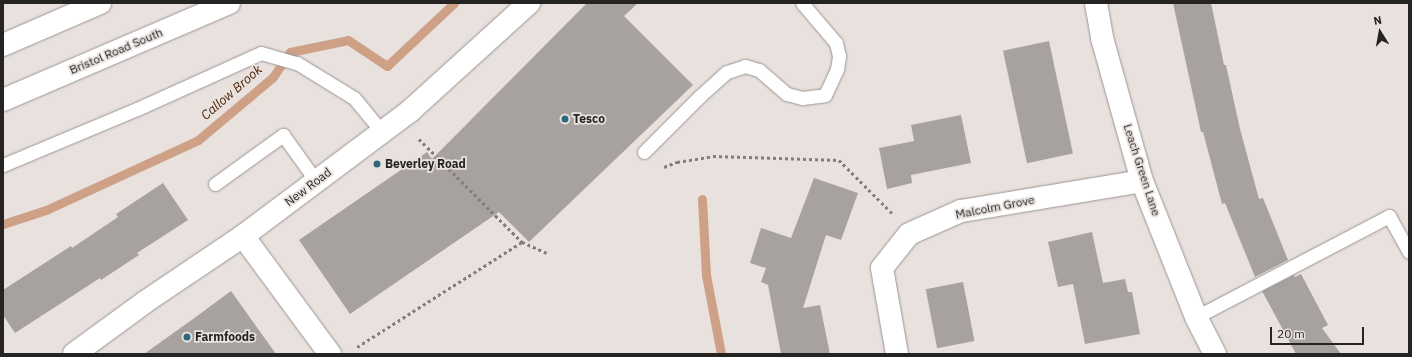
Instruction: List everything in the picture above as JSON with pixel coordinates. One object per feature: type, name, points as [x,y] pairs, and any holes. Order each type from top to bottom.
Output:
[{"type":"main road","points":[[3,45],[100,3]]},
{"type":"main road","name":"Bristol Road South","points":[[3,100],[229,3]]},
{"type":"main road","name":"New Road","points":[[74,354],[145,302],[243,236],[399,119],[529,3]]},
{"type":"main road","name":"Leach Green Lane","points":[[1096,3],[1102,38],[1142,181],[1196,317],[1214,354]]},
{"type":"main road","name":"Malcolm Grove","points":[[897,354],[882,268],[909,234],[961,211],[1142,181]]},
{"type":"main road","points":[[243,236],[330,354]]},
{"type":"lane","points":[[644,152],[700,96],[727,72],[745,66],[759,70],[787,94],[802,98],[825,94],[837,69],[839,56],[836,43],[802,3]]},
{"type":"lane","points":[[3,165],[137,109],[261,53],[297,63],[354,98],[382,132]]},
{"type":"lane","points":[[215,184],[284,135],[316,181]]},
{"type":"lane","points":[[1196,317],[1389,216],[1409,252]]},
{"type":"path","points":[[399,119],[522,242],[547,253]]},
{"type":"path","points":[[644,152],[659,168],[678,162],[713,156],[839,160],[912,233]]},
{"type":"path","points":[[353,350],[522,242]]},
{"type":"building","name":"Tesco","points":[[587,3],[638,3],[624,16],[693,85],[529,242],[499,212],[350,314],[299,240],[427,152],[432,159]]},
{"type":"building","points":[[1173,3],[1211,3],[1224,65],[1226,65],[1240,129],[1259,199],[1263,198],[1288,260],[1255,277],[1225,203],[1222,204],[1203,132],[1201,132]]},
{"type":"building","points":[[1049,41],[1073,153],[1027,163],[1003,51]]},
{"type":"building","points":[[961,115],[971,163],[911,175],[912,183],[887,189],[879,148],[914,141],[911,125]]},
{"type":"building","points":[[814,178],[858,193],[841,240],[826,235],[803,308],[820,305],[830,354],[781,354],[768,285],[761,282],[766,268],[750,263],[761,228],[791,238]]},
{"type":"building","points":[[163,183],[188,220],[137,253],[139,255],[101,280],[100,278],[15,333],[3,315],[3,290],[71,246],[72,248],[118,217],[116,214]]},
{"type":"building","points":[[1092,232],[1103,283],[1125,279],[1128,292],[1132,292],[1140,334],[1085,344],[1073,284],[1058,287],[1048,242]]},
{"type":"building","points":[[1301,274],[1328,325],[1322,328],[1341,354],[1296,354],[1262,291],[1294,275],[1295,277]]},
{"type":"building","points":[[963,282],[974,341],[937,348],[926,289]]},
{"type":"building","points":[[231,291],[276,354],[144,354],[193,319]]},
{"type":"waterway","name":"Callow Brook","points":[[3,224],[46,210],[198,140],[273,77],[290,52],[348,40],[387,66],[454,3]]},
{"type":"waterway","points":[[702,199],[706,275],[721,354]]},
{"type":"place","name":"Tesco","points":[[565,119]]},
{"type":"place","name":"Beverley Road","points":[[377,164]]},
{"type":"place","name":"Farmfoods","points":[[187,337]]}]
